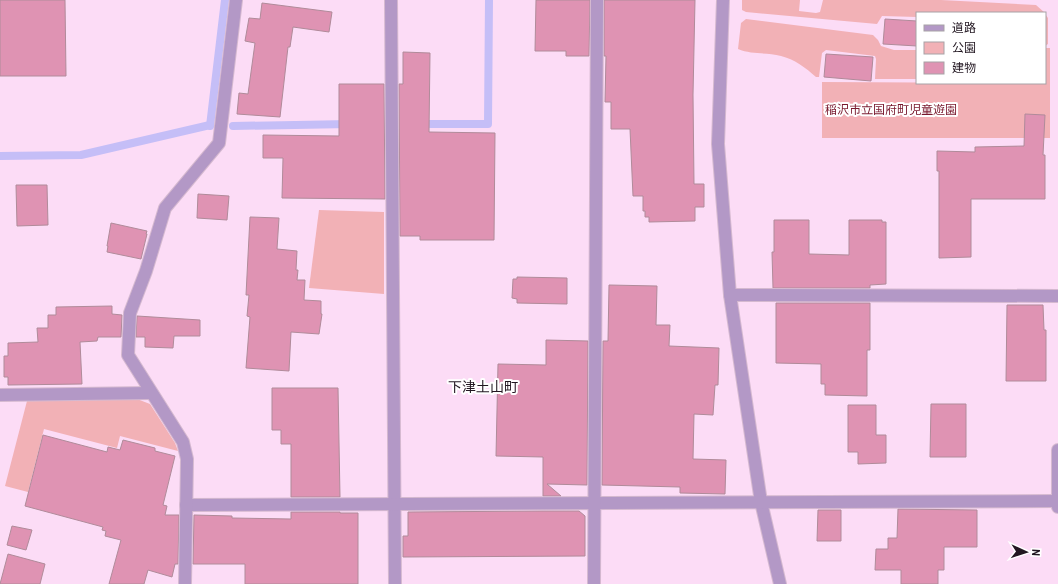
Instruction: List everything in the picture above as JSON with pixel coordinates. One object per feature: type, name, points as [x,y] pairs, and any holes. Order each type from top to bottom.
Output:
[{"type":"street","points":[[186,584],[187,459],[182,442],[128,355],[130,313],[146,271],[165,208],[219,143],[236,0]]},
{"type":"street","points":[[391,0],[395,584]]},
{"type":"street","points":[[594,584],[597,0]]},
{"type":"street","points":[[723,0],[718,144],[730,295],[761,502],[780,584]]},
{"type":"street","points":[[730,295],[1058,296]]},
{"type":"street","points":[[0,394],[151,392]]},
{"type":"street","points":[[1058,450],[1058,507]]},
{"type":"street","points":[[186,505],[1058,501]]},
{"type":"green space","points":[[742,0],[800,0],[799,11],[816,13],[820,12],[823,0],[941,0],[1036,5],[1044,12],[916,12],[916,17],[882,16],[877,24],[746,12],[742,10]]},
{"type":"green space","points":[[1046,15],[1048,18],[1048,44],[1046,45]]},
{"type":"green space","points":[[746,19],[873,35],[881,46],[894,50],[916,50],[916,79],[875,79],[875,56],[826,50],[822,53],[819,77],[816,77],[800,64],[786,57],[738,49],[741,23]]},
{"type":"green space","name":"稲沢市立国府町児童遊園","points":[[1046,48],[1050,48],[1050,138],[822,138],[822,82],[1046,84]]},
{"type":"green space","points":[[319,210],[384,212],[384,294],[309,288]]},
{"type":"green space","points":[[137,399],[150,404],[175,443],[178,451],[120,436],[117,448],[44,429],[28,492],[5,486],[27,401]]},
{"type":"building","points":[[0,0],[65,0],[66,76],[0,76]]},
{"type":"building","points":[[536,0],[590,0],[589,56],[566,56],[566,51],[535,51]]},
{"type":"building","points":[[604,0],[695,0],[693,95],[694,184],[704,184],[704,207],[695,207],[695,221],[649,222],[649,217],[645,217],[645,211],[643,211],[643,196],[633,196],[630,129],[611,129],[611,102],[605,102],[606,56],[604,56]]},
{"type":"building","points":[[262,3],[332,12],[329,32],[293,27],[290,47],[288,47],[280,117],[237,114],[239,93],[248,94],[255,43],[245,41],[249,18],[260,19]]},
{"type":"building","points":[[885,19],[916,21],[916,46],[883,44]]},
{"type":"building","points":[[403,52],[430,53],[429,132],[495,133],[494,240],[420,240],[420,236],[400,236],[399,84],[403,84]]},
{"type":"building","points":[[826,54],[873,57],[871,81],[824,77]]},
{"type":"building","points":[[339,84],[384,84],[385,199],[282,198],[283,158],[263,158],[263,135],[339,136]]},
{"type":"building","points":[[1025,114],[1045,115],[1043,155],[1045,155],[1045,199],[971,199],[971,257],[939,258],[939,171],[937,171],[937,151],[975,152],[975,147],[1024,146]]},
{"type":"building","points":[[16,185],[47,185],[48,225],[17,226]]},
{"type":"building","points":[[198,194],[229,196],[227,220],[197,218]]},
{"type":"building","points":[[250,217],[279,218],[277,249],[297,251],[297,280],[305,280],[304,300],[321,301],[322,314],[319,334],[291,332],[289,371],[246,368],[250,317],[247,316],[249,295],[246,295]]},
{"type":"building","points":[[774,220],[809,220],[809,254],[849,255],[849,220],[882,220],[882,222],[886,222],[886,284],[870,285],[870,288],[773,288],[772,252],[774,252]]},
{"type":"building","points":[[111,223],[147,231],[141,259],[107,252]]},
{"type":"building","points":[[517,277],[567,278],[567,304],[517,303],[517,299],[512,298],[513,279],[517,279]]},
{"type":"building","points":[[609,285],[657,286],[656,325],[670,325],[669,346],[719,348],[718,385],[715,385],[713,415],[694,414],[693,459],[726,460],[725,494],[680,493],[680,487],[602,485],[603,341],[608,341]]},
{"type":"building","points":[[776,303],[870,303],[870,350],[867,350],[867,396],[825,395],[825,384],[821,384],[821,364],[776,363]]},
{"type":"building","points":[[1007,305],[1043,305],[1044,330],[1046,330],[1046,381],[1006,381]]},
{"type":"building","points":[[112,306],[112,314],[122,315],[121,337],[98,337],[97,341],[80,342],[82,384],[8,385],[8,377],[4,377],[4,356],[8,356],[8,343],[38,342],[37,328],[48,328],[48,315],[56,315],[56,307]]},
{"type":"building","points":[[137,316],[200,320],[200,336],[174,336],[173,348],[145,347],[145,337],[136,337]]},
{"type":"building","points":[[546,340],[588,341],[587,485],[547,484],[561,496],[543,496],[543,457],[496,456],[498,364],[546,365]]},
{"type":"building","points":[[272,388],[338,388],[340,497],[291,497],[291,444],[281,444],[281,430],[272,430]]},
{"type":"building","points":[[931,404],[966,404],[966,457],[930,457]]},
{"type":"building","points":[[848,405],[876,405],[876,435],[886,435],[886,463],[858,464],[858,452],[848,452]]},
{"type":"building","points":[[43,435],[107,452],[108,447],[120,450],[123,440],[155,448],[155,451],[175,456],[163,505],[167,506],[165,515],[179,515],[178,564],[175,564],[172,577],[148,570],[144,584],[109,584],[121,540],[105,536],[106,531],[102,530],[103,527],[25,506]]},
{"type":"building","points":[[898,509],[977,510],[977,547],[944,547],[944,570],[938,570],[938,584],[901,584],[901,570],[875,570],[876,549],[888,549],[888,538],[897,538]]},
{"type":"building","points":[[818,510],[841,510],[841,541],[817,541]]},
{"type":"building","points":[[579,511],[585,516],[585,556],[403,557],[403,536],[408,536],[408,512]]},
{"type":"building","points":[[291,512],[358,513],[358,584],[245,584],[245,564],[193,564],[194,515],[232,516],[232,518],[291,519]]},
{"type":"building","points":[[12,526],[32,530],[26,550],[7,545]]},
{"type":"building","points":[[8,554],[45,564],[40,584],[0,584]]},
{"type":"waterway","points":[[210,126],[225,0]]},
{"type":"waterway","points":[[418,124],[488,124],[489,0]]},
{"type":"waterway","points":[[233,126],[350,124]]},
{"type":"waterway","points":[[0,156],[81,155],[210,125]]},
{"type":"district","name":"下津土山町","points":[[483,387]]}]
